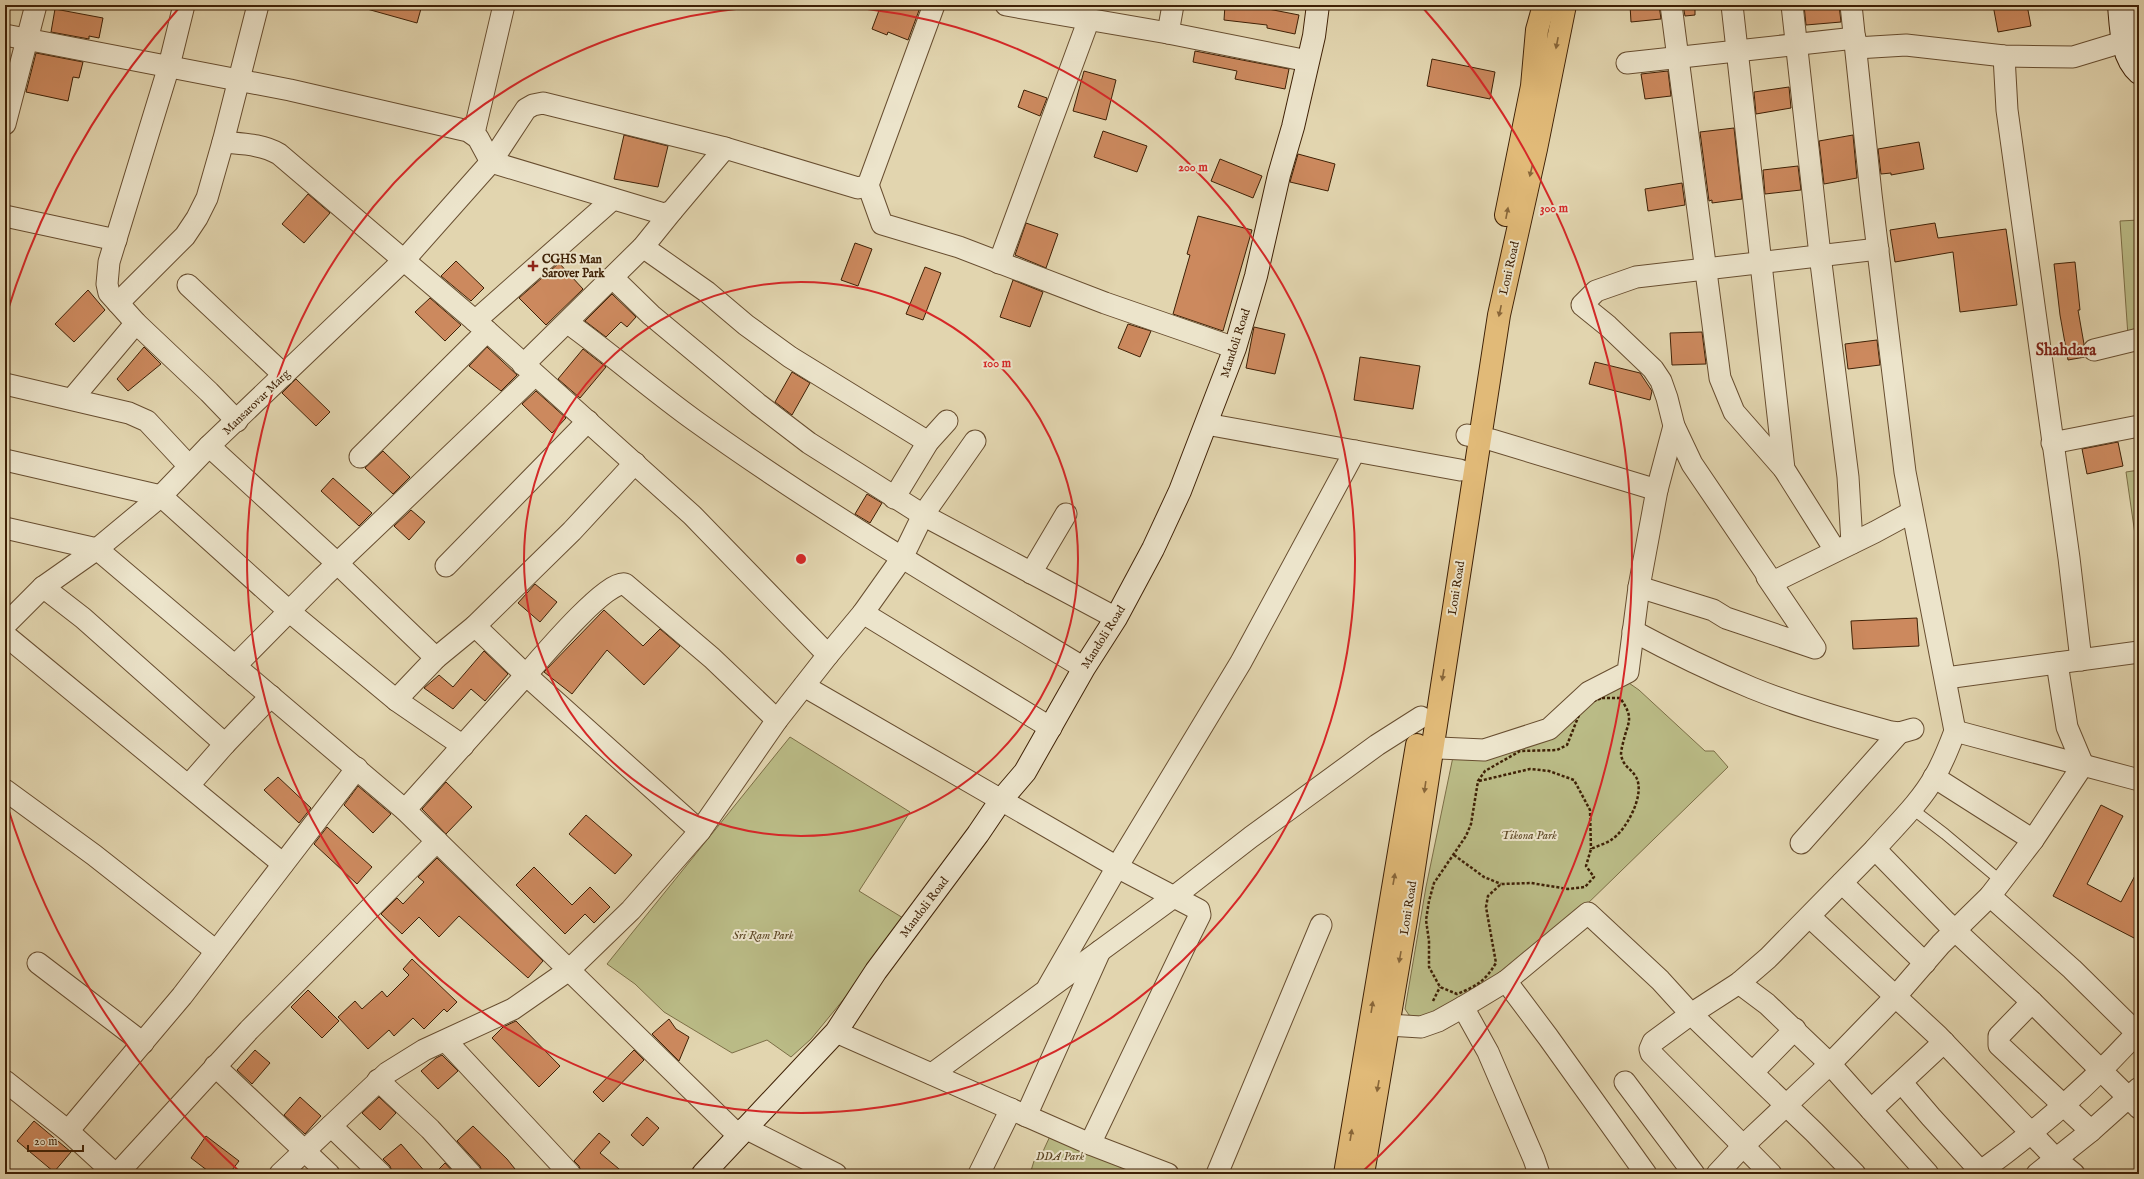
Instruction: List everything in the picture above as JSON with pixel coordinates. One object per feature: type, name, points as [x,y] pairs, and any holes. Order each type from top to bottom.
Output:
[{"type":"highway","name":"Loni Road","points":[[1363,1174],[1388,1025],[1424,748],[1473,436],[1485,313],[1532,86],[1537,30],[1544,5]]},
{"type":"highway","name":"Loni Road","points":[[1345,1174],[1424,748],[1422,718],[1460,470],[1473,436],[1493,360],[1499,315],[1536,149],[1565,5]]},
{"type":"street","points":[[5,124],[36,5]]},
{"type":"street","points":[[184,5],[169,66],[109,262],[107,284],[109,293],[136,322],[237,421]]},
{"type":"street","points":[[118,303],[185,236],[197,218],[206,198],[223,142],[258,5]]},
{"type":"street","points":[[474,134],[504,5]]},
{"type":"street","points":[[934,5],[868,185],[882,224],[959,247],[1106,303],[1236,348]]},
{"type":"street","points":[[1006,5],[1168,33],[1308,61]]},
{"type":"street","points":[[1168,33],[1173,5]]},
{"type":"street","name":"Mandoli Road","points":[[703,1174],[836,1032],[876,971],[978,834],[1001,800],[1025,772],[1084,668],[1116,618],[1156,542],[1180,491],[1236,348],[1256,276],[1308,61],[1318,5]]},
{"type":"street","points":[[1671,5],[1720,378],[1734,412],[1784,469],[1843,546]]},
{"type":"street","points":[[1732,5],[1784,469]]},
{"type":"street","points":[[1792,5],[1820,255],[1848,477],[1843,546]]},
{"type":"street","points":[[1771,1174],[1651,1053],[1650,1049],[1653,1042],[1690,1014],[1739,983],[1768,958],[1810,917],[1875,849],[1911,808],[1934,777],[1945,756],[1955,731],[1946,678],[1905,472],[1878,249],[1851,5]]},
{"type":"street","points":[[2119,5],[2131,39],[2131,66],[2139,73]]},
{"type":"street","points":[[2137,5],[2139,23]]},
{"type":"street","points":[[999,262],[1089,19]]},
{"type":"street","points":[[5,35],[239,80],[468,130],[474,134],[491,162],[660,213],[668,213],[672,211]]},
{"type":"street","points":[[1628,64],[1797,44],[1856,43],[1906,45],[2004,56],[2073,57],[2131,39]]},
{"type":"street","points":[[2004,56],[2007,110],[2081,660]]},
{"type":"street","name":"Mansarovar Marg","points":[[5,625],[14,607],[97,549],[161,496],[209,446],[237,421],[284,374],[405,259],[491,162],[526,110],[533,104],[543,103],[725,148],[858,188],[868,185]]},
{"type":"street","points":[[223,142],[270,148],[405,259],[692,515],[828,655]]},
{"type":"street","points":[[235,666],[440,464],[529,370],[568,323],[643,247],[725,148]]},
{"type":"street","points":[[360,457],[481,326],[613,199]]},
{"type":"street","points":[[5,216],[116,240]]},
{"type":"street","points":[[643,247],[707,292],[746,325],[790,357],[928,442]]},
{"type":"street","points":[[1639,587],[1713,610],[1726,618],[1815,648],[1692,464],[1674,426],[1661,381],[1653,369],[1582,305],[1596,291],[1636,277],[1878,249]]},
{"type":"street","points":[[613,278],[651,316],[758,404],[809,443],[923,515],[1116,618]]},
{"type":"street","points":[[188,285],[284,374]]},
{"type":"street","points":[[72,399],[136,322]]},
{"type":"street","points":[[568,323],[694,420],[902,558],[1084,668]]},
{"type":"street","points":[[2094,350],[2139,339]]},
{"type":"street","points":[[5,384],[129,413],[147,421],[189,466]]},
{"type":"street","points":[[446,566],[588,421]]},
{"type":"street","points":[[894,498],[928,442],[946,422]]},
{"type":"street","points":[[1206,424],[1460,470]]},
{"type":"street","points":[[1424,748],[1484,750],[1549,729],[1589,692],[1628,672],[1639,587],[1657,490],[1674,426]]},
{"type":"street","points":[[2052,443],[2139,426]]},
{"type":"street","points":[[1473,436],[1492,440],[1657,490]]},
{"type":"street","points":[[280,1174],[378,1080],[424,1050],[513,1009],[569,970],[631,910],[700,831],[777,720],[863,613],[902,558],[923,515],[976,441]]},
{"type":"street","points":[[209,446],[338,564],[436,658]]},
{"type":"street","points":[[1048,987],[1117,867],[1241,662],[1355,451]]},
{"type":"street","points":[[5,460],[161,496],[290,612],[396,700],[463,746]]},
{"type":"street","points":[[396,700],[436,658],[475,626],[572,531],[635,463]]},
{"type":"street","points":[[1767,577],[1773,580],[1779,579],[1912,512]]},
{"type":"street","points":[[1031,573],[1066,514]]},
{"type":"street","points":[[5,528],[97,549],[405,810],[569,970],[742,1132],[836,1174]]},
{"type":"street","points":[[405,810],[578,616],[614,586],[621,583],[630,586],[706,653],[777,720]]},
{"type":"street","points":[[43,587],[83,618],[225,744]]},
{"type":"street","points":[[863,613],[1051,728]]},
{"type":"street","points":[[475,626],[526,675],[700,831]]},
{"type":"street","points":[[1633,631],[1677,655],[1753,688],[1832,715],[1906,731],[1801,843]]},
{"type":"street","points":[[5,635],[284,864]]},
{"type":"street","points":[[1946,678],[2139,652]]},
{"type":"street","points":[[2056,663],[2067,727],[2083,765]]},
{"type":"street","points":[[804,686],[1117,867],[1197,908],[1200,915],[1090,1144]]},
{"type":"street","points":[[189,785],[225,744],[271,696]]},
{"type":"street","points":[[932,1074],[1048,987],[1175,896],[1309,794],[1377,746],[1422,718]]},
{"type":"street","points":[[1955,731],[2139,780]]},
{"type":"street","points":[[1717,1174],[1743,1146],[1830,1064],[1896,996],[1954,930],[1996,889],[2033,840],[2083,765]]},
{"type":"street","points":[[68,1131],[182,996],[357,768]]},
{"type":"street","points":[[1934,777],[2033,840]]},
{"type":"street","points":[[5,790],[94,856],[216,951]]},
{"type":"street","points":[[5,1081],[68,1131],[109,1172],[437,841]]},
{"type":"street","points":[[1875,849],[1954,930],[2032,1002],[2101,1072],[2135,1098],[2037,1174]]},
{"type":"street","points":[[1842,883],[1925,963]]},
{"type":"street","points":[[1902,1083],[1980,1173],[2101,1072],[2138,1034],[2072,969],[1996,889]]},
{"type":"street","points":[[1388,1025],[1421,1026],[1438,1021],[1506,981],[1588,913],[1660,980],[1690,1014],[1753,1072],[1855,1174]]},
{"type":"street","points":[[1810,917],[1944,1042],[2029,1132],[2057,1160],[2074,1174]]},
{"type":"street","points":[[1217,1174],[1321,925]]},
{"type":"street","points":[[979,1174],[1018,1112],[1100,951]]},
{"type":"street","points":[[38,963],[143,1043]]},
{"type":"street","points":[[1506,981],[1646,1174]]},
{"type":"street","points":[[1739,983],[1767,1004],[1795,1029],[1830,1064],[1928,1174]]},
{"type":"street","points":[[2032,1002],[1999,1036],[1999,1045],[2091,1131]]},
{"type":"street","points":[[1463,1007],[1488,1052],[1531,1152],[1538,1174]]},
{"type":"street","points":[[1753,1072],[1795,1029]]},
{"type":"street","points":[[836,1032],[1090,1144],[1168,1174]]},
{"type":"street","points":[[446,1041],[570,1174]]},
{"type":"street","points":[[1871,1110],[1902,1083],[1944,1042]]},
{"type":"street","points":[[215,1066],[329,1174]]},
{"type":"street","points":[[378,1080],[430,1129],[471,1174]]},
{"type":"street","points":[[1625,1082],[1694,1174]]},
{"type":"street","points":[[331,1126],[381,1174]]},
{"type":"lane","points":[[1911,808],[1945,834],[1996,889]]},
{"type":"path","points":[[1501,884],[1488,896],[1486,907],[1496,962],[1488,976],[1475,987],[1456,994],[1440,987],[1428,967],[1429,941],[1426,920],[1429,901],[1434,883],[1454,855],[1471,824],[1478,781],[1485,771],[1520,751],[1557,750],[1567,745],[1583,704],[1602,698],[1620,698],[1627,708],[1630,721],[1626,731],[1621,754],[1625,767],[1636,776],[1639,788],[1628,825],[1612,840],[1591,849]]},
{"type":"path","points":[[1454,855],[1474,871],[1501,884],[1531,883],[1568,889],[1585,886],[1594,877],[1586,866],[1591,849],[1590,810],[1574,780],[1549,771],[1530,769],[1478,781]]},
{"type":"green space","points":[[2139,220],[2139,332],[2128,336],[2120,221]]},
{"type":"green space","points":[[2139,470],[2139,562],[2126,472]]},
{"type":"green space","name":"Tikona Park","points":[[1626,681],[1639,690],[1705,751],[1714,751],[1728,767],[1583,908],[1512,969],[1427,1020],[1409,1015],[1405,1009],[1426,887],[1454,752],[1563,720]]},
{"type":"green space","name":"Sri Ram Park","points":[[790,737],[910,812],[859,891],[908,921],[811,1039],[791,1057],[767,1040],[732,1053],[664,1012],[635,984],[607,964]]},
{"type":"green space","name":"DDA Park","points":[[1051,1134],[1143,1174],[1030,1174],[1034,1161],[1039,1160]]},
{"type":"building","points":[[368,5],[422,5],[417,23],[367,9]]},
{"type":"building","points":[[881,5],[921,5],[908,40],[888,32],[887,35],[872,29]]},
{"type":"building","points":[[1225,5],[1258,5],[1258,7],[1299,15],[1295,34],[1267,28],[1267,25],[1224,20]]},
{"type":"building","points":[[1630,5],[1659,5],[1661,19],[1631,22]]},
{"type":"building","points":[[1683,5],[1695,5],[1695,15],[1685,16]]},
{"type":"building","points":[[1804,5],[1839,5],[1841,22],[1806,25]]},
{"type":"building","points":[[1993,5],[2027,5],[2031,26],[1998,32]]},
{"type":"building","points":[[55,9],[103,18],[99,38],[89,36],[89,39],[51,32]]},
{"type":"building","points":[[1195,51],[1289,69],[1285,89],[1235,79],[1237,71],[1193,62]]},
{"type":"building","points":[[36,53],[83,62],[79,78],[73,77],[68,101],[26,92]]},
{"type":"building","points":[[1432,59],[1495,72],[1490,99],[1427,86]]},
{"type":"building","points":[[1084,71],[1116,80],[1106,120],[1073,111]]},
{"type":"building","points":[[1668,71],[1671,96],[1645,99],[1641,74]]},
{"type":"building","points":[[1789,87],[1791,108],[1756,114],[1754,92]]},
{"type":"building","points":[[1024,90],[1047,98],[1040,116],[1018,107]]},
{"type":"building","points":[[1734,128],[1742,199],[1712,203],[1712,200],[1709,201],[1700,132]]},
{"type":"building","points":[[1103,131],[1147,146],[1137,172],[1094,157]]},
{"type":"building","points":[[624,135],[668,146],[658,187],[614,179]]},
{"type":"building","points":[[1853,135],[1857,178],[1824,184],[1819,141]]},
{"type":"building","points":[[1919,142],[1924,169],[1891,175],[1891,173],[1881,174],[1878,149]]},
{"type":"building","points":[[1298,154],[1335,164],[1328,191],[1290,182]]},
{"type":"building","points":[[1220,159],[1262,176],[1253,198],[1211,181]]},
{"type":"building","points":[[1798,166],[1801,190],[1765,194],[1763,170]]},
{"type":"building","points":[[1682,183],[1685,205],[1648,211],[1645,189]]},
{"type":"building","points":[[308,194],[330,213],[304,243],[282,224]]},
{"type":"building","points":[[1198,216],[1252,230],[1223,331],[1173,314],[1190,255],[1187,254]]},
{"type":"building","points":[[1026,223],[1058,234],[1046,268],[1015,255]]},
{"type":"building","points":[[1935,223],[1938,238],[2006,229],[2017,305],[1960,312],[1953,252],[1895,262],[1890,230]]},
{"type":"building","points":[[855,243],[872,249],[858,286],[841,280]]},
{"type":"building","points":[[456,261],[484,288],[471,301],[441,276]]},
{"type":"building","points":[[2075,262],[2080,310],[2078,310],[2084,344],[2082,352],[2085,357],[2068,360],[2060,315],[2054,264]]},
{"type":"building","points":[[559,263],[583,289],[546,325],[519,298]]},
{"type":"building","points":[[925,267],[941,273],[923,320],[906,314]]},
{"type":"building","points":[[1013,280],[1043,292],[1030,327],[1000,317]]},
{"type":"building","points":[[88,290],[105,310],[74,342],[55,324]]},
{"type":"building","points":[[612,294],[636,317],[627,327],[621,322],[606,337],[585,321]]},
{"type":"building","points":[[430,298],[461,325],[445,341],[415,312]]},
{"type":"building","points":[[1128,324],[1151,331],[1140,357],[1118,348]]},
{"type":"building","points":[[1254,327],[1285,334],[1275,374],[1246,368]]},
{"type":"building","points":[[1702,332],[1706,364],[1672,365],[1670,333]]},
{"type":"building","points":[[1877,340],[1880,365],[1848,369],[1845,344]]},
{"type":"building","points":[[144,347],[161,364],[128,391],[117,379]]},
{"type":"building","points":[[487,347],[517,375],[501,391],[469,366]]},
{"type":"building","points":[[583,349],[606,367],[580,398],[558,379]]},
{"type":"building","points":[[1360,357],[1420,366],[1413,409],[1354,400]]},
{"type":"building","points":[[1595,362],[1640,373],[1652,391],[1650,400],[1589,384]]},
{"type":"building","points":[[792,372],[810,383],[792,415],[775,402]]},
{"type":"building","points":[[296,379],[330,412],[316,426],[282,393]]},
{"type":"building","points":[[536,391],[566,418],[552,433],[522,404]]},
{"type":"building","points":[[2118,442],[2123,466],[2087,474],[2082,449]]},
{"type":"building","points":[[383,451],[410,477],[393,494],[365,468]]},
{"type":"building","points":[[333,478],[372,513],[359,526],[321,491]]},
{"type":"building","points":[[867,494],[882,503],[870,523],[855,514]]},
{"type":"building","points":[[411,510],[425,522],[409,540],[394,526]]},
{"type":"building","points":[[535,584],[557,602],[540,622],[518,603]]},
{"type":"building","points":[[604,610],[643,646],[660,629],[680,646],[644,685],[607,650],[572,694],[544,672]]},
{"type":"building","points":[[1917,618],[1919,646],[1853,649],[1851,621]]},
{"type":"building","points":[[484,651],[508,674],[485,701],[471,689],[453,709],[424,688],[439,675],[453,687]]},
{"type":"building","points":[[278,777],[311,808],[299,823],[264,790]]},
{"type":"building","points":[[446,782],[472,807],[446,834],[422,809]]},
{"type":"building","points":[[358,786],[391,814],[373,833],[344,805]]},
{"type":"building","points":[[2101,805],[2123,816],[2087,884],[2121,902],[2139,868],[2139,928],[2134,938],[2053,896]]},
{"type":"building","points":[[586,815],[632,855],[615,874],[569,834]]},
{"type":"building","points":[[327,827],[372,867],[357,884],[314,844]]},
{"type":"building","points":[[437,858],[543,961],[528,978],[459,916],[439,937],[419,917],[402,934],[381,914],[397,898],[403,904],[424,882],[418,877]]},
{"type":"building","points":[[534,867],[572,905],[590,887],[610,907],[594,923],[585,914],[565,934],[516,885]]},
{"type":"building","points":[[412,959],[457,1002],[447,1012],[444,1009],[424,1029],[413,1018],[394,1036],[389,1030],[368,1049],[338,1017],[355,1001],[362,1009],[382,991],[387,997],[409,975],[403,969]]},
{"type":"building","points":[[308,990],[339,1021],[322,1038],[291,1007]]},
{"type":"building","points":[[669,1019],[676,1029],[689,1037],[679,1061],[652,1034]]},
{"type":"building","points":[[516,1021],[560,1066],[539,1087],[492,1038],[503,1027]]},
{"type":"building","points":[[255,1050],[270,1063],[252,1084],[237,1070]]},
{"type":"building","points":[[634,1050],[644,1060],[603,1102],[593,1092]]},
{"type":"building","points":[[442,1055],[458,1071],[438,1089],[421,1071],[436,1058]]},
{"type":"building","points":[[300,1097],[321,1116],[305,1134],[284,1115]]},
{"type":"building","points":[[379,1097],[396,1113],[380,1130],[362,1113]]},
{"type":"building","points":[[647,1117],[659,1128],[643,1146],[631,1135]]},
{"type":"building","points":[[34,1121],[71,1152],[54,1172],[17,1141]]},
{"type":"building","points":[[473,1126],[507,1159],[519,1174],[483,1174],[480,1166],[457,1141]]},
{"type":"building","points":[[599,1133],[610,1142],[600,1153],[625,1174],[582,1174],[579,1166],[574,1161]]},
{"type":"building","points":[[206,1136],[239,1161],[229,1174],[212,1174],[191,1158]]},
{"type":"building","points":[[401,1144],[427,1174],[393,1174],[390,1166],[383,1159]]},
{"type":"building","points":[[445,1163],[455,1174],[434,1174]]},
{"type":"place","name":"CGHS Man Sarover Park","points":[[533,266]]},
{"type":"district","name":"Shahdara","points":[[2066,349]]}]
